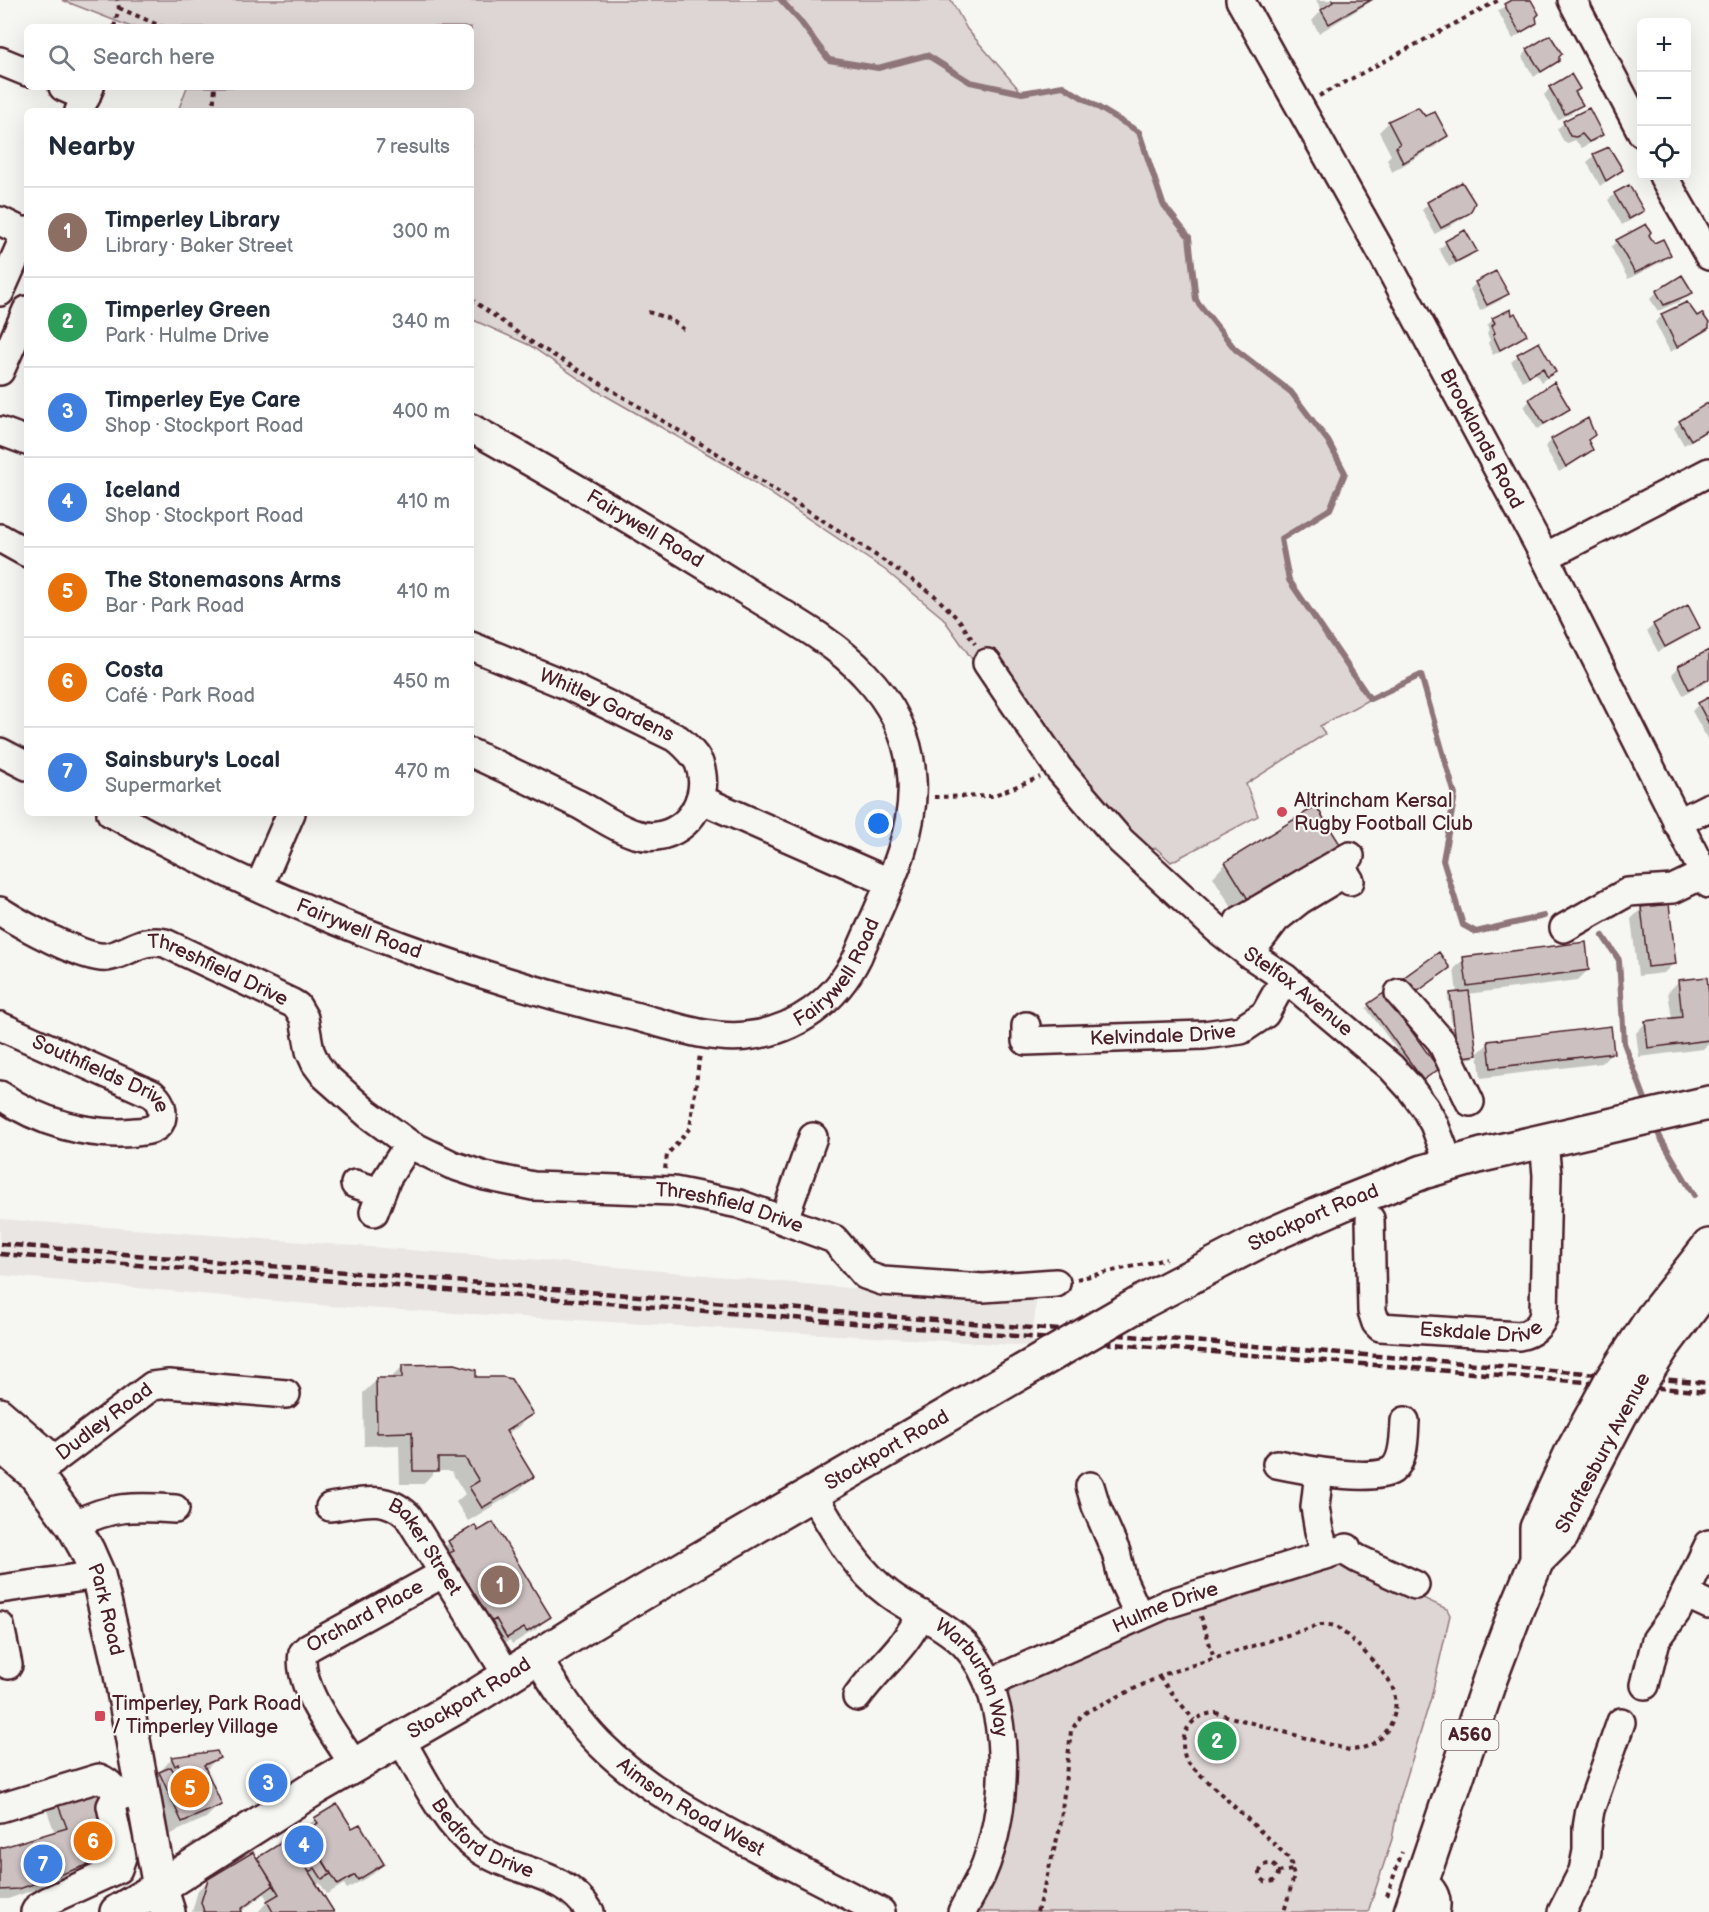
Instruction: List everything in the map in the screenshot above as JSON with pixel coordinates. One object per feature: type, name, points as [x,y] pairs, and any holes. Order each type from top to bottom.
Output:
[{"type":"main road","name":"Stockport Road","points":[[117,1912],[164,1900],[217,1850],[354,1765],[508,1676],[600,1618],[1023,1371],[1144,1301],[1216,1263],[1302,1221],[1393,1183],[1449,1163],[1709,1103]]},
{"type":"main road","name":"Shaftesbury Avenue","points":[[1649,1345],[1653,1317],[1709,1246]]},
{"type":"main road","name":"Shaftesbury Avenue","points":[[1398,1908],[1421,1879],[1490,1679],[1537,1560],[1537,1528],[1571,1454],[1608,1412],[1611,1381],[1709,1284]]},
{"type":"main road","name":"Park Road","points":[[0,1444],[44,1468],[98,1575],[119,1664],[137,1798],[164,1900]]},
{"type":"main road","name":"Park Road","points":[[137,1798],[155,1823],[175,1841],[200,1849],[217,1850]]},
{"type":"street","name":"Brooklands Road","points":[[1240,0],[1383,255],[1545,557],[1706,879]]},
{"type":"street","points":[[1572,0],[1637,126]]},
{"type":"street","points":[[0,61],[24,71]]},
{"type":"street","points":[[1665,180],[1709,256]]},
{"type":"street","points":[[0,221],[24,232]]},
{"type":"street","points":[[0,292],[24,240]]},
{"type":"street","points":[[0,371],[24,317]]},
{"type":"street","name":"Fairywell Road","points":[[117,816],[259,887],[389,940],[488,975],[576,1002],[725,1036],[759,1034],[788,1026],[811,1014],[830,997],[849,973],[889,882],[907,834],[912,795],[908,749],[898,721],[886,699],[855,664],[795,623],[667,542],[474,430]]},
{"type":"street","points":[[0,431],[24,440]]},
{"type":"street","points":[[1545,557],[1709,472]]},
{"type":"street","points":[[0,538],[24,551]]},
{"type":"street","name":"Whitley Gardens","points":[[474,647],[571,687],[678,739],[692,752],[698,763],[702,785],[700,799]]},
{"type":"street","name":"Stelfox Avenue","points":[[987,663],[1059,769],[1120,840],[1242,948],[1285,978],[1391,1067],[1425,1108],[1434,1124],[1449,1163]]},
{"type":"street","points":[[0,752],[24,764]]},
{"type":"street","points":[[474,754],[641,836],[657,836],[676,829],[689,819],[700,799],[889,882]]},
{"type":"street","points":[[1677,823],[1709,807]]},
{"type":"street","points":[[259,887],[290,816]]},
{"type":"street","points":[[1242,948],[1239,921],[1350,868]]},
{"type":"street","points":[[1564,928],[1628,892],[1673,889],[1706,879]]},
{"type":"street","name":"Threshfield Drive","points":[[0,911],[24,926],[98,957],[119,953],[144,942],[165,943],[292,1002],[304,1017],[310,1051],[320,1070],[368,1114],[409,1144],[452,1165],[510,1182],[559,1188],[664,1191],[706,1196],[740,1204],[834,1239],[862,1272],[873,1279],[983,1288],[1043,1277]]},
{"type":"street","name":"Kelvindale Drive","points":[[1026,1026],[1026,1041],[1204,1035],[1241,1030],[1265,1014],[1285,978]]},
{"type":"street","points":[[1399,993],[1442,1041],[1470,1102]]},
{"type":"street","name":"Southfields Drive","points":[[0,1026],[152,1094],[162,1107],[162,1120],[154,1129],[148,1131],[108,1133],[86,1130],[39,1116],[12,1104],[0,1095]]},
{"type":"street","points":[[1425,1108],[1458,1075]]},
{"type":"street","points":[[784,1220],[813,1137]]},
{"type":"street","name":"Eskdale Drive","points":[[1370,1219],[1371,1311],[1380,1327],[1526,1335],[1540,1323],[1544,1313],[1547,1175],[1544,1141]]},
{"type":"street","points":[[355,1184],[377,1202],[395,1164],[409,1144]]},
{"type":"street","name":"Dudley Road","points":[[44,1468],[152,1386],[169,1384],[286,1394]]},
{"type":"street","name":"Park Road","points":[[0,1412],[45,1451],[44,1468]]},
{"type":"street","points":[[1404,1421],[1403,1443],[1398,1461],[1392,1470],[1376,1475],[1298,1468],[1315,1507],[1319,1531],[1339,1551],[1415,1585]]},
{"type":"street","points":[[1090,1485],[1096,1506],[1116,1552],[1123,1581],[1139,1616]]},
{"type":"street","name":"Warburton Way","points":[[812,1494],[843,1545],[863,1571],[891,1596],[954,1634],[978,1662],[989,1683],[1002,1746],[1001,1782],[989,1852],[981,1875],[962,1912]]},
{"type":"street","name":"Baker Street","points":[[330,1507],[381,1500],[390,1502],[401,1509],[408,1516],[508,1676]]},
{"type":"street","points":[[73,1525],[93,1515],[135,1506],[175,1509]]},
{"type":"street","points":[[1645,1684],[1653,1646],[1697,1600],[1709,1544]]},
{"type":"street","name":"Hulme Drive","points":[[989,1683],[1139,1616],[1195,1595],[1339,1551]]},
{"type":"street","name":"Orchard Place","points":[[354,1765],[313,1699],[303,1665],[303,1653],[309,1647],[444,1573]]},
{"type":"street","points":[[0,1589],[98,1575]]},
{"type":"street","points":[[855,1700],[867,1683],[912,1633],[921,1614]]},
{"type":"street","points":[[0,1626],[8,1665]]},
{"type":"street","name":"Aimson Road West","points":[[537,1658],[579,1720],[599,1743],[655,1790],[710,1824],[881,1912]]},
{"type":"street","points":[[1562,1912],[1583,1871],[1590,1810],[1621,1752],[1621,1722]]},
{"type":"street","name":"Bedford Drive","points":[[400,1738],[451,1823],[474,1846],[489,1856],[553,1879],[568,1887],[590,1912]]},
{"type":"street","points":[[0,1808],[99,1778],[108,1781],[118,1794],[137,1798]]},
{"type":"street","points":[[34,1912],[48,1901],[118,1869],[122,1861],[122,1854],[111,1806],[113,1801],[137,1798]]},
{"type":"street","points":[[1421,1879],[1430,1886],[1436,1898],[1435,1912]]},
{"type":"path","points":[[115,24],[119,9],[117,0]]},
{"type":"path","points":[[1300,106],[1499,0]]},
{"type":"path","points":[[119,9],[156,24]]},
{"type":"path","points":[[213,108],[215,90]]},
{"type":"path","points":[[474,301],[525,338],[718,453],[849,537],[934,596],[960,621],[987,663]]},
{"type":"path","points":[[648,312],[670,319],[685,330]]},
{"type":"path","points":[[912,795],[993,796],[1059,769]]},
{"type":"path","points":[[664,1191],[667,1155],[690,1128],[702,1032]]},
{"type":"path","points":[[1043,1277],[1171,1258]]},
{"type":"path","points":[[1195,1595],[1214,1658]]},
{"type":"path","points":[[1037,1912],[1060,1828],[1070,1739],[1074,1727],[1088,1711],[1159,1677],[1318,1625],[1333,1626],[1341,1631],[1388,1679],[1394,1696],[1393,1718],[1380,1740],[1356,1750],[1339,1749],[1221,1714],[1208,1714],[1194,1720],[1184,1734],[1183,1742],[1187,1762],[1290,1859],[1294,1870],[1293,1885],[1284,1912]]},
{"type":"path","points":[[1159,1677],[1194,1720]]},
{"type":"path","points":[[1398,1908],[1395,1870],[1403,1850]]},
{"type":"path","points":[[1264,1865],[1274,1865],[1278,1872],[1276,1879],[1270,1883],[1265,1882],[1260,1876],[1264,1865]]},
{"type":"path","points":[[1278,1872],[1294,1870]]},
{"type":"shaded area","points":[[62,0],[951,0],[967,29],[1022,93],[1063,86],[1139,132],[1163,204],[1189,237],[1196,300],[1235,349],[1291,392],[1328,441],[1345,473],[1330,509],[1281,539],[1289,580],[1370,699],[1320,726],[1325,734],[1246,784],[1258,816],[1171,862],[1156,848],[1126,855],[984,676],[943,618],[885,570],[734,469],[594,389],[529,345],[474,320],[474,108],[179,108],[186,90],[474,90],[474,24],[123,24]]},
{"type":"shaded area","points":[[0,1219],[528,1259],[859,1289],[1036,1300],[1032,1346],[331,1306],[0,1275]]},
{"type":"shaded area","points":[[1349,1564],[1447,1609],[1450,1615],[1431,1698],[1399,1802],[1392,1839],[1368,1912],[977,1912],[995,1880],[1009,1833],[1017,1775],[1014,1729],[1007,1697],[1011,1688],[1172,1616],[1339,1565]]},
{"type":"building","points":[[1332,0],[1371,0],[1329,24],[1321,10],[1333,2]]},
{"type":"building","points":[[1511,0],[1531,0],[1539,14],[1536,17],[1537,23],[1520,33],[1504,4]]},
{"type":"building","points":[[1550,35],[1562,54],[1559,61],[1541,72],[1527,49]]},
{"type":"building","points":[[1571,74],[1580,89],[1575,92],[1583,105],[1565,114],[1549,87]]},
{"type":"building","points":[[1418,107],[1425,116],[1435,112],[1448,136],[1403,163],[1396,147],[1400,144],[1388,121]]},
{"type":"building","points":[[1589,108],[1603,135],[1589,142],[1582,134],[1576,137],[1570,136],[1563,121]]},
{"type":"building","points":[[1609,147],[1623,170],[1606,181],[1593,154]]},
{"type":"building","points":[[1462,182],[1475,203],[1470,213],[1441,228],[1427,202]]},
{"type":"building","points":[[1629,185],[1644,211],[1629,219],[1614,193]]},
{"type":"building","points":[[1646,224],[1654,243],[1663,239],[1671,255],[1635,273],[1616,240]]},
{"type":"building","points":[[1465,230],[1477,251],[1456,262],[1445,241]]},
{"type":"building","points":[[1496,271],[1509,294],[1487,305],[1475,282]]},
{"type":"building","points":[[1682,275],[1693,293],[1664,305],[1656,291]]},
{"type":"building","points":[[1687,302],[1697,316],[1702,313],[1709,323],[1709,328],[1677,347],[1661,314]]},
{"type":"building","points":[[1511,309],[1512,315],[1515,313],[1527,335],[1500,350],[1493,335],[1495,333],[1492,326],[1495,323],[1492,318]]},
{"type":"building","points":[[1539,342],[1556,372],[1547,377],[1543,368],[1529,376],[1517,354]]},
{"type":"building","points":[[1554,382],[1570,409],[1544,424],[1529,399]]},
{"type":"building","points":[[1709,402],[1709,429],[1691,440],[1679,421]]},
{"type":"building","points":[[1588,418],[1595,435],[1588,440],[1593,450],[1566,467],[1551,439]]},
{"type":"building","points":[[1688,605],[1700,628],[1665,647],[1653,624]]},
{"type":"building","points":[[1709,650],[1709,679],[1689,689],[1678,666]]},
{"type":"building","points":[[1709,697],[1709,724],[1698,703]]},
{"type":"building","name":"Altrincham Kersal Rugby Football Club","points":[[1316,806],[1345,852],[1254,909],[1225,862]]},
{"type":"building","points":[[1669,904],[1676,964],[1648,967],[1641,907]]},
{"type":"building","points":[[1586,942],[1589,970],[1467,986],[1463,957]]},
{"type":"building","points":[[1439,952],[1450,968],[1414,994],[1403,978]]},
{"type":"building","points":[[1707,977],[1709,1040],[1648,1048],[1645,1021],[1682,1017],[1678,980]]},
{"type":"building","points":[[1469,991],[1477,1055],[1458,1058],[1450,993]]},
{"type":"building","points":[[1384,993],[1439,1069],[1423,1080],[1368,1004]]},
{"type":"building","points":[[1611,1026],[1614,1053],[1491,1068],[1488,1041]]},
{"type":"building","points":[[455,1364],[476,1370],[476,1377],[511,1379],[533,1414],[506,1431],[534,1477],[482,1508],[469,1487],[479,1481],[465,1458],[438,1458],[438,1471],[413,1471],[412,1432],[377,1433],[376,1378],[402,1378],[402,1365]]},
{"type":"building","points":[[493,1522],[551,1617],[527,1632],[524,1628],[507,1638],[496,1619],[491,1622],[449,1553],[454,1551],[448,1541],[475,1525],[478,1531]]},
{"type":"building","points":[[217,1751],[220,1758],[204,1765],[222,1805],[182,1822],[159,1772],[171,1767],[174,1772],[180,1769],[178,1764],[175,1766],[171,1757]]},
{"type":"building","points":[[99,1783],[116,1855],[19,1889],[0,1890],[0,1848],[67,1828],[55,1797]]},
{"type":"building","points":[[337,1804],[352,1828],[360,1824],[384,1864],[358,1880],[355,1875],[338,1885],[305,1831],[318,1823],[314,1818]]},
{"type":"building","points":[[300,1824],[331,1874],[322,1879],[315,1868],[309,1872],[285,1833]]},
{"type":"building","points":[[289,1838],[334,1912],[273,1912],[267,1901],[279,1894],[257,1858]]},
{"type":"building","points":[[253,1852],[274,1885],[241,1909],[242,1912],[204,1912],[201,1902],[208,1879]]},
{"type":"waterway","points":[[781,0],[829,60],[878,68],[927,55],[970,82],[1022,93],[1063,86],[1139,132],[1163,204],[1189,237],[1196,300],[1235,349],[1291,392],[1328,441],[1345,473],[1330,509],[1281,539],[1289,580],[1370,699],[1421,675],[1455,795],[1443,860],[1463,925],[1476,932],[1544,916]]},
{"type":"waterway","points":[[1603,936],[1619,960],[1624,1043],[1648,1107]]},
{"type":"waterway","points":[[1655,1125],[1694,1195]]},
{"type":"railway","points":[[0,1244],[1709,1383]]},
{"type":"railway","points":[[0,1254],[1709,1392]]},
{"type":"place","name":"Altrincham Kersal Rugby Football Club","points":[[1282,812]]},
{"type":"place","name":"Timperley Library","points":[[500,1585]]},
{"type":"place","name":"Timperley, Park Road / Timperley Village","points":[[100,1716]]},
{"type":"place","name":"Timperley Green","points":[[1217,1741]]},
{"type":"place","name":"Timperley Eye Care","points":[[268,1783]]},
{"type":"place","name":"The Stonemasons Arms","points":[[190,1788]]},
{"type":"place","name":"Costa","points":[[93,1841]]},
{"type":"place","name":"Iceland","points":[[304,1845]]},
{"type":"place","name":"Sainsbury's Local","points":[[43,1864]]}]
